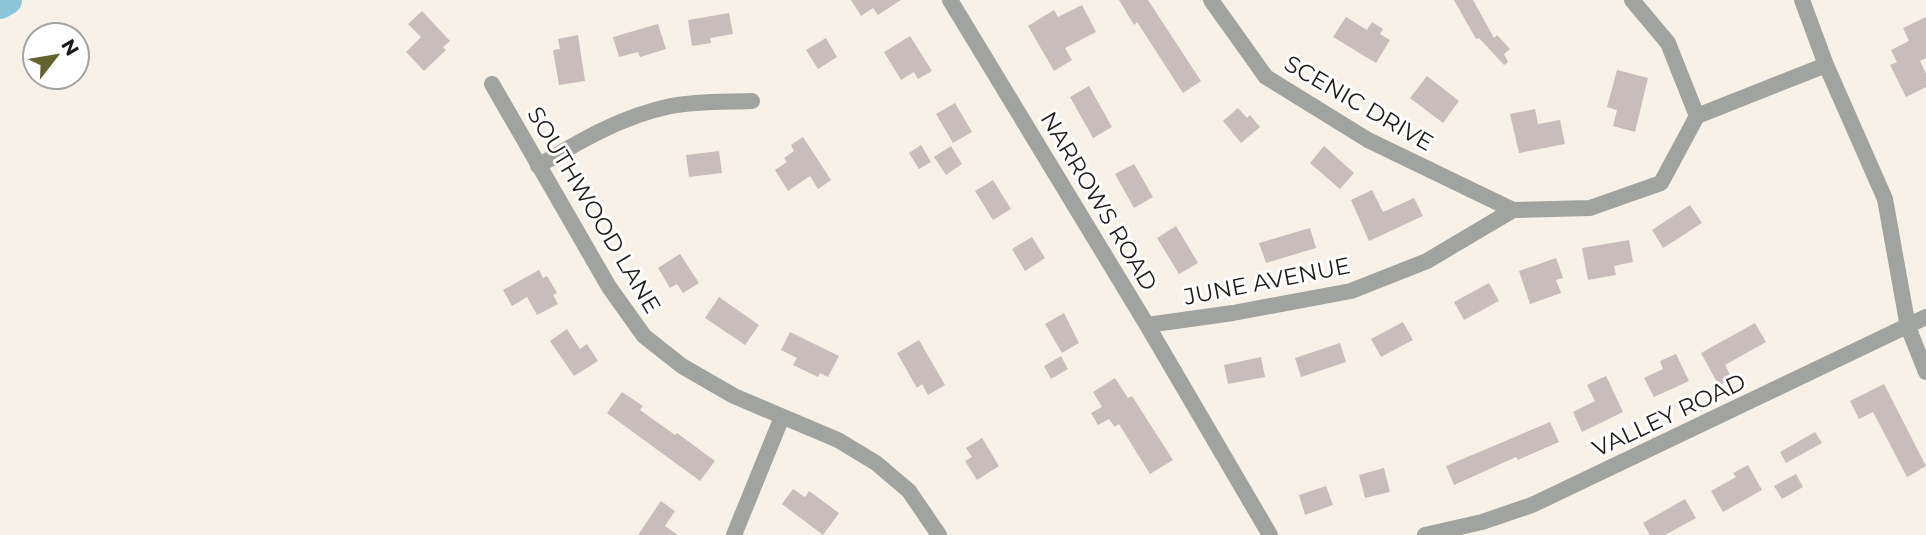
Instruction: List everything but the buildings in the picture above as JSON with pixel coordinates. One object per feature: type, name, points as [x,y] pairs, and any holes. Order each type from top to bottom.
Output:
[{"type":"street","name":"NARROWS ROAD","points":[[950,0],[1147,325],[1270,535]]},
{"type":"street","name":"SCENIC DRIVE","points":[[1211,0],[1266,77],[1368,140],[1513,211]]},
{"type":"street","points":[[1632,0],[1668,43],[1697,116],[1826,65]]},
{"type":"street","points":[[1801,0],[1826,65],[1885,199],[1908,327],[1926,372]]},
{"type":"street","name":"SOUTHWOOD LANE","points":[[492,84],[609,287],[644,336],[682,366],[734,396],[838,440],[876,463],[909,491],[939,535]]},
{"type":"street","points":[[538,166],[621,122],[670,106],[699,102],[752,101]]},
{"type":"street","name":"JUNE AVENUE","points":[[1147,325],[1233,313],[1351,291],[1427,261],[1513,211],[1590,208],[1661,183],[1697,116]]},
{"type":"street","name":"VALLEY ROAD","points":[[1425,535],[1482,522],[1532,505],[1926,317]]},
{"type":"street","points":[[734,535],[782,417]]},
{"type":"waterway","points":[[0,4],[7,0]]}]
